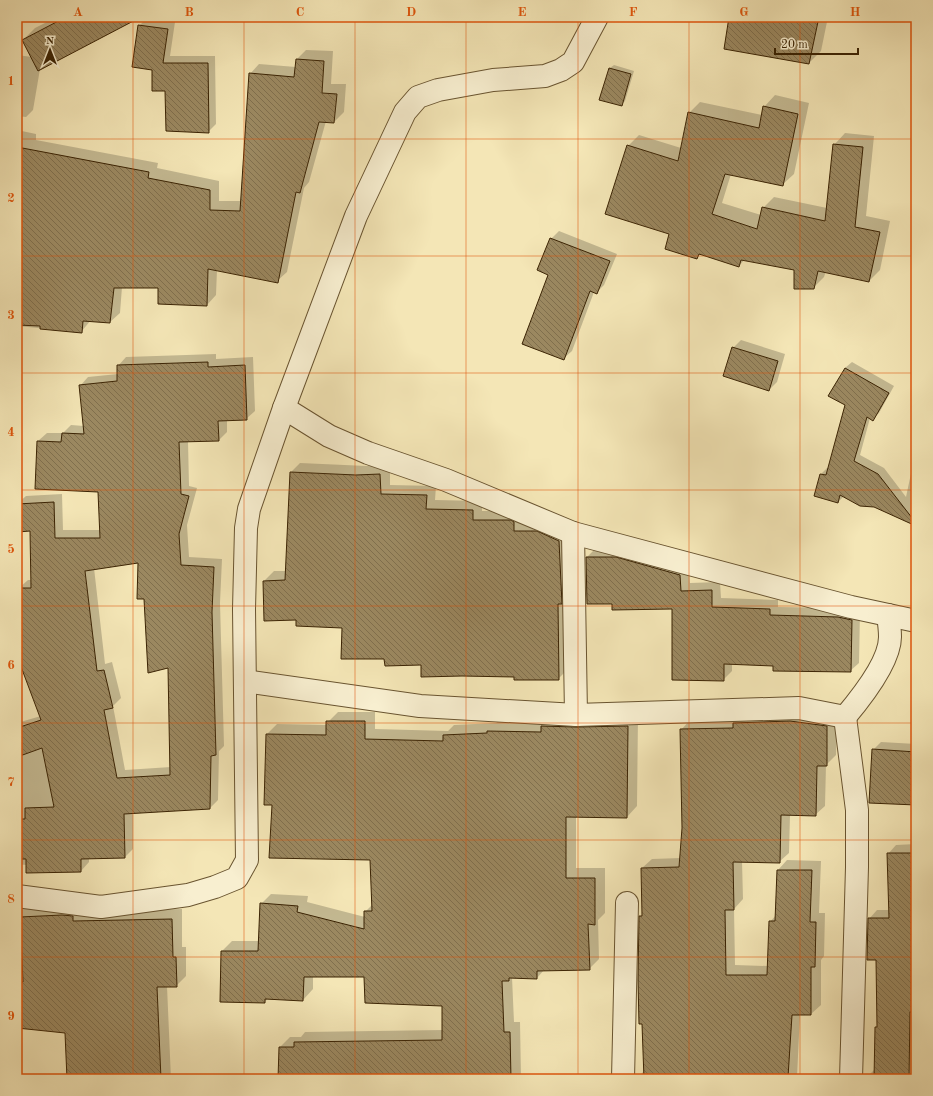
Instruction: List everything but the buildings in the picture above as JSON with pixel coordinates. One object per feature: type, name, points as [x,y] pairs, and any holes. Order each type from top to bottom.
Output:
[{"type":"street","points":[[17,896],[101,907],[188,895],[215,887],[237,878],[247,860],[244,609],[246,528],[249,509],[284,408],[356,216],[405,112],[418,97],[438,90],[470,83],[545,76],[561,70],[573,62],[597,17]]},
{"type":"street","points":[[284,408],[329,436],[368,453],[446,480],[573,533],[851,607],[916,621]]},
{"type":"street","points":[[573,533],[576,714]]},
{"type":"street","points":[[851,1079],[858,867],[856,810],[846,717],[867,691],[888,648],[890,637],[888,615]]},
{"type":"street","points":[[245,681],[420,706],[576,714],[799,708],[846,717]]},
{"type":"street","points":[[623,1079],[627,903]]}]
